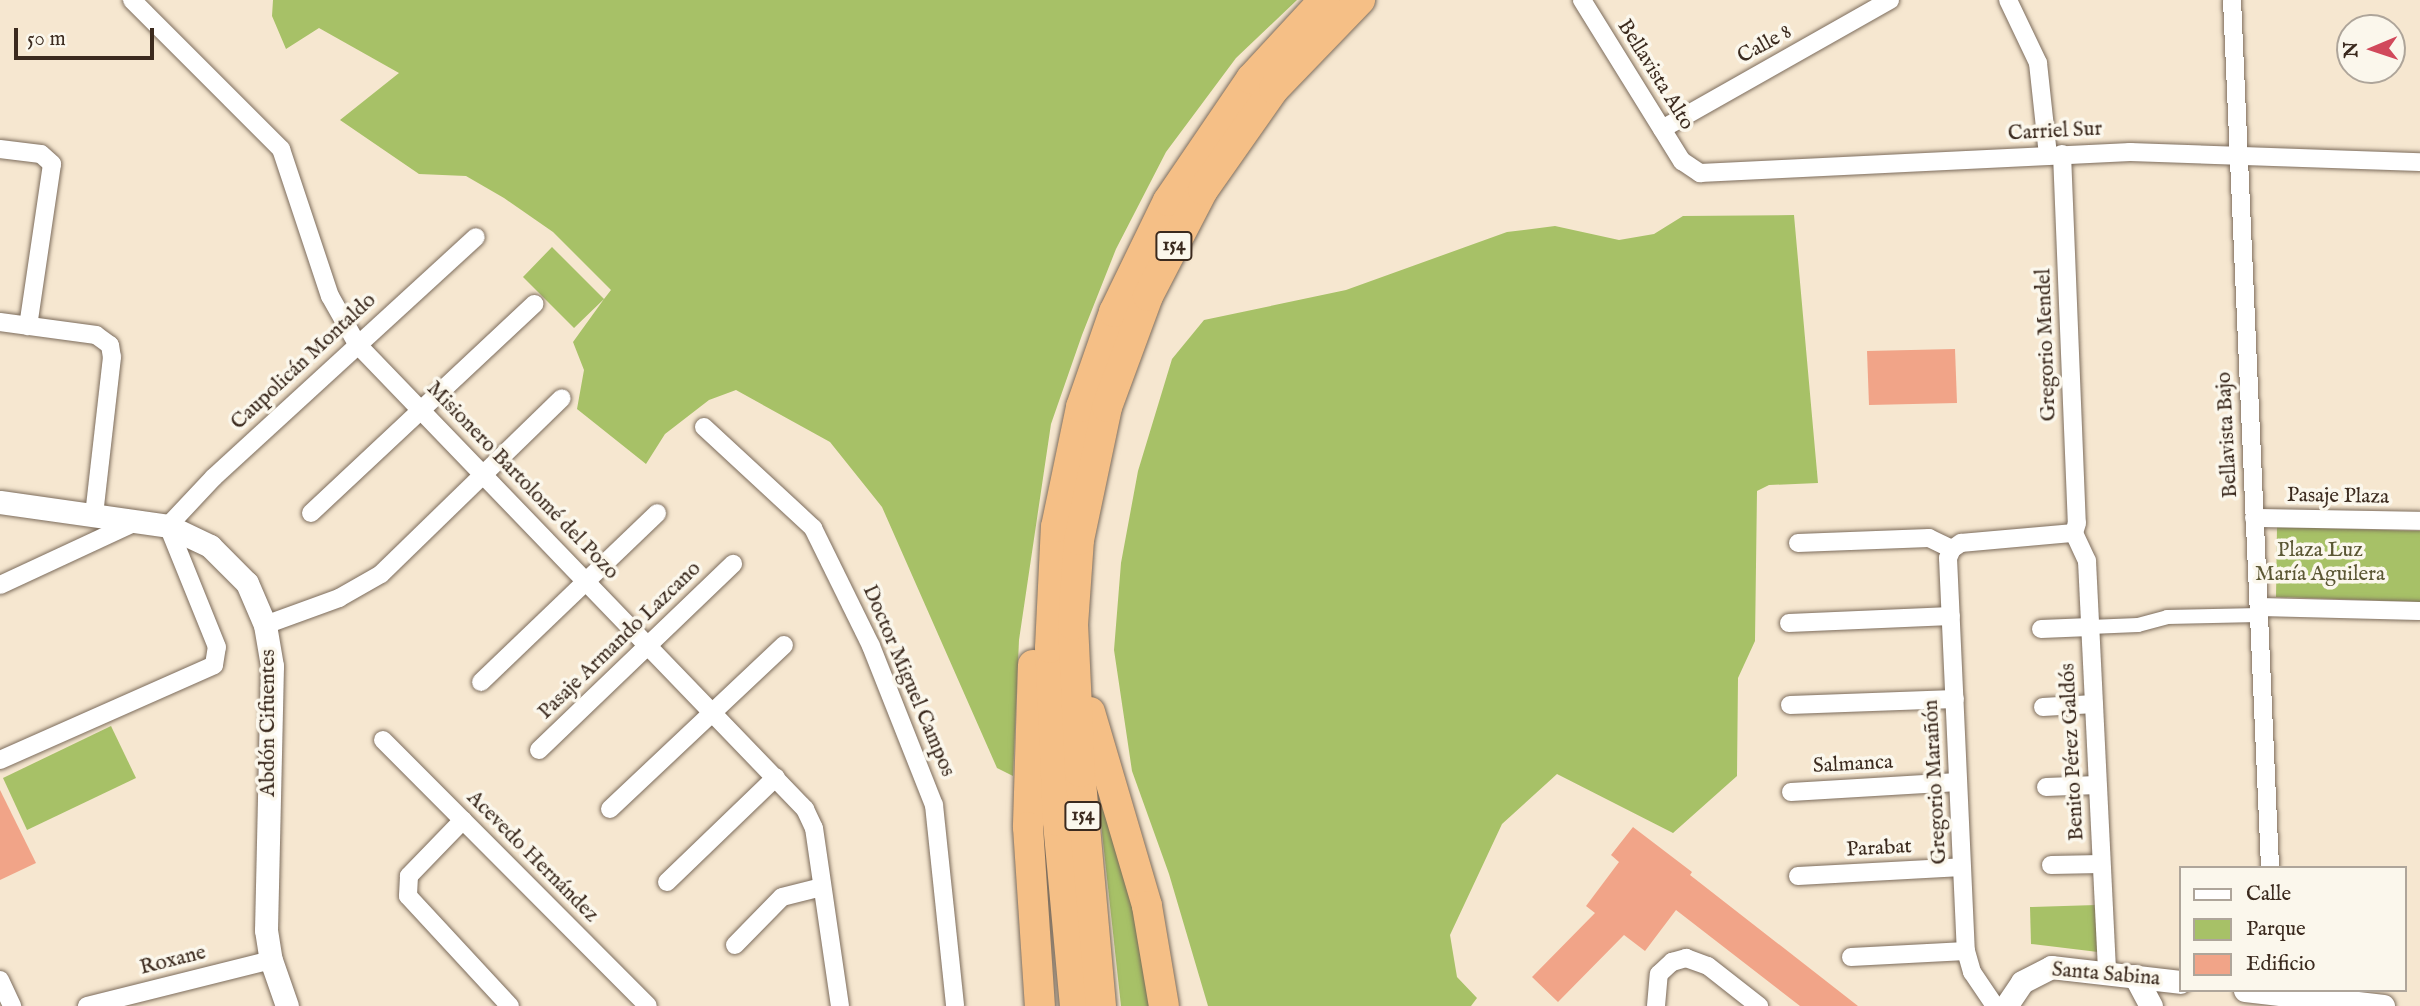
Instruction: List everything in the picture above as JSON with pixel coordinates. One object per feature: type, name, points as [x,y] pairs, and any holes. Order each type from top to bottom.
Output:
[{"type":"highway","name":"154","points":[[1075,1006],[1051,698],[1056,527],[1087,388],[1114,312],[1151,234],[1195,160],[1245,88],[1324,0]]},
{"type":"highway","name":"154","points":[[1101,1006],[1080,772],[1073,625],[1079,540],[1096,453],[1119,371],[1148,296],[1203,190],[1250,120],[1303,55],[1360,0]]},
{"type":"highway","points":[[1040,1006],[1029,860],[1028,757],[1037,613],[1056,527]]},
{"type":"highway","points":[[1073,625],[1105,772],[1155,941],[1164,1006]]},
{"type":"street","name":"Misionero Bartolomé del Pozo","points":[[132,0],[281,149],[330,296],[357,344],[776,777],[811,818],[840,1006]]},
{"type":"street","name":"Bellavista Alto","points":[[1582,0],[1662,129],[1693,171]]},
{"type":"street","name":"Calle 8","points":[[1662,129],[1890,0]]},
{"type":"street","name":"Gregorio Mendel","points":[[2008,0],[2038,63],[2055,155],[2077,523],[2074,533]]},
{"type":"street","name":"Bellavista Bajo","points":[[2232,0],[2270,866]]},
{"type":"street","points":[[0,149],[41,154],[52,164],[28,326]]},
{"type":"street","name":"Carriel Sur","points":[[1693,171],[2055,155],[2238,153],[2420,162]]},
{"type":"street","name":"Caupolicán Montaldo","points":[[168,526],[214,477],[476,237]]},
{"type":"street","points":[[311,513],[534,304]]},
{"type":"street","points":[[0,322],[96,335],[112,351],[94,514]]},
{"type":"street","points":[[265,625],[339,598],[381,574],[562,398]]},
{"type":"street","name":"Doctor Miguel Campos","points":[[704,427],[813,528],[872,646],[934,805],[955,1006]]},
{"type":"street","name":"Abdón Cifuentes","points":[[0,502],[168,526],[210,545],[235,568],[265,625],[273,685],[265,894],[271,960],[288,1006]]},
{"type":"street","points":[[481,682],[657,513]]},
{"type":"street","name":"Pasaje Plaza","points":[[2255,518],[2420,521]]},
{"type":"street","points":[[0,585],[140,520]]},
{"type":"street","points":[[0,760],[214,665],[217,647],[168,526]]},
{"type":"street","points":[[1798,543],[1929,538],[1952,549],[1961,543],[2074,533]]},
{"type":"street","name":"Benito Pérez Galdós","points":[[2074,533],[2086,554],[2106,973]]},
{"type":"street","name":"Gregorio Marañón","points":[[1952,549],[1948,558],[1966,951],[1972,972],[1995,1006]]},
{"type":"street","name":"Pasaje Armando Lazcano","points":[[539,750],[733,565]]},
{"type":"street","points":[[2041,629],[2138,625],[2167,617],[2259,611],[2420,611]]},
{"type":"street","points":[[1789,623],[1951,616]]},
{"type":"street","points":[[610,809],[784,645]]},
{"type":"street","points":[[1790,705],[1955,699]]},
{"type":"street","points":[[2043,707],[2094,704]]},
{"type":"street","name":"Acevedo Hernández","points":[[383,740],[648,1006]]},
{"type":"street","points":[[667,883],[776,777]]},
{"type":"street","name":"Salmanca","points":[[1791,792],[1958,782]]},
{"type":"street","points":[[2046,787],[2098,785]]},
{"type":"street","points":[[463,820],[409,876],[408,896],[510,1006]]},
{"type":"street","points":[[2051,865],[2101,864]]},
{"type":"street","name":"Parabat","points":[[1798,876],[1962,867]]},
{"type":"street","points":[[735,945],[782,897],[822,887]]},
{"type":"street","points":[[1851,957],[1966,951]]},
{"type":"street","points":[[1656,1006],[1659,974],[1672,962],[1686,958],[1708,966],[1759,1006]]},
{"type":"street","name":"Roxane","points":[[87,1006],[271,960]]},
{"type":"street","name":"Santa Sabina","points":[[2006,1006],[2016,988],[2041,970],[2058,967],[2178,982]]},
{"type":"street","points":[[2135,976],[2151,1006]]},
{"type":"street","points":[[0,980],[12,1006]]},
{"type":"street","points":[[2276,992],[2383,1006]]},
{"type":"green space","points":[[273,0],[1297,0],[1236,58],[1166,152],[1116,249],[1082,335],[1051,424],[1019,640],[1013,776],[997,768],[882,507],[830,442],[736,390],[709,400],[665,434],[646,464],[577,409],[584,370],[573,342],[611,290],[553,232],[504,198],[466,176],[419,174],[340,120],[399,73],[319,28],[286,49],[272,16]]},
{"type":"green space","points":[[1794,215],[1818,483],[1769,485],[1757,491],[1755,641],[1738,678],[1737,776],[1673,833],[1557,774],[1502,824],[1450,935],[1457,977],[1477,998],[1471,1006],[1208,1006],[1169,874],[1132,771],[1114,650],[1121,563],[1138,471],[1172,359],[1204,320],[1346,290],[1507,232],[1555,226],[1619,240],[1654,234],[1683,216]]},
{"type":"green space","points":[[552,247],[604,299],[574,328],[523,277]]},
{"type":"green space","name":"Plaza Luz María Aguilera","points":[[2277,527],[2420,531],[2420,602],[2276,597]]},
{"type":"green space","points":[[111,726],[136,778],[27,830],[3,778]]},
{"type":"green space","points":[[1098,796],[1141,913],[1156,1006],[1121,1006]]},
{"type":"green space","points":[[2096,905],[2098,952],[2031,944],[2030,907]]},
{"type":"building","points":[[1955,349],[1957,403],[1869,405],[1867,351]]},
{"type":"building","points":[[0,790],[36,863],[0,880]]},
{"type":"building","points":[[1633,827],[1858,1006],[1800,1006],[1676,910],[1645,951],[1624,935],[1558,1002],[1532,977],[1595,913],[1586,906],[1619,862],[1611,855]]}]
